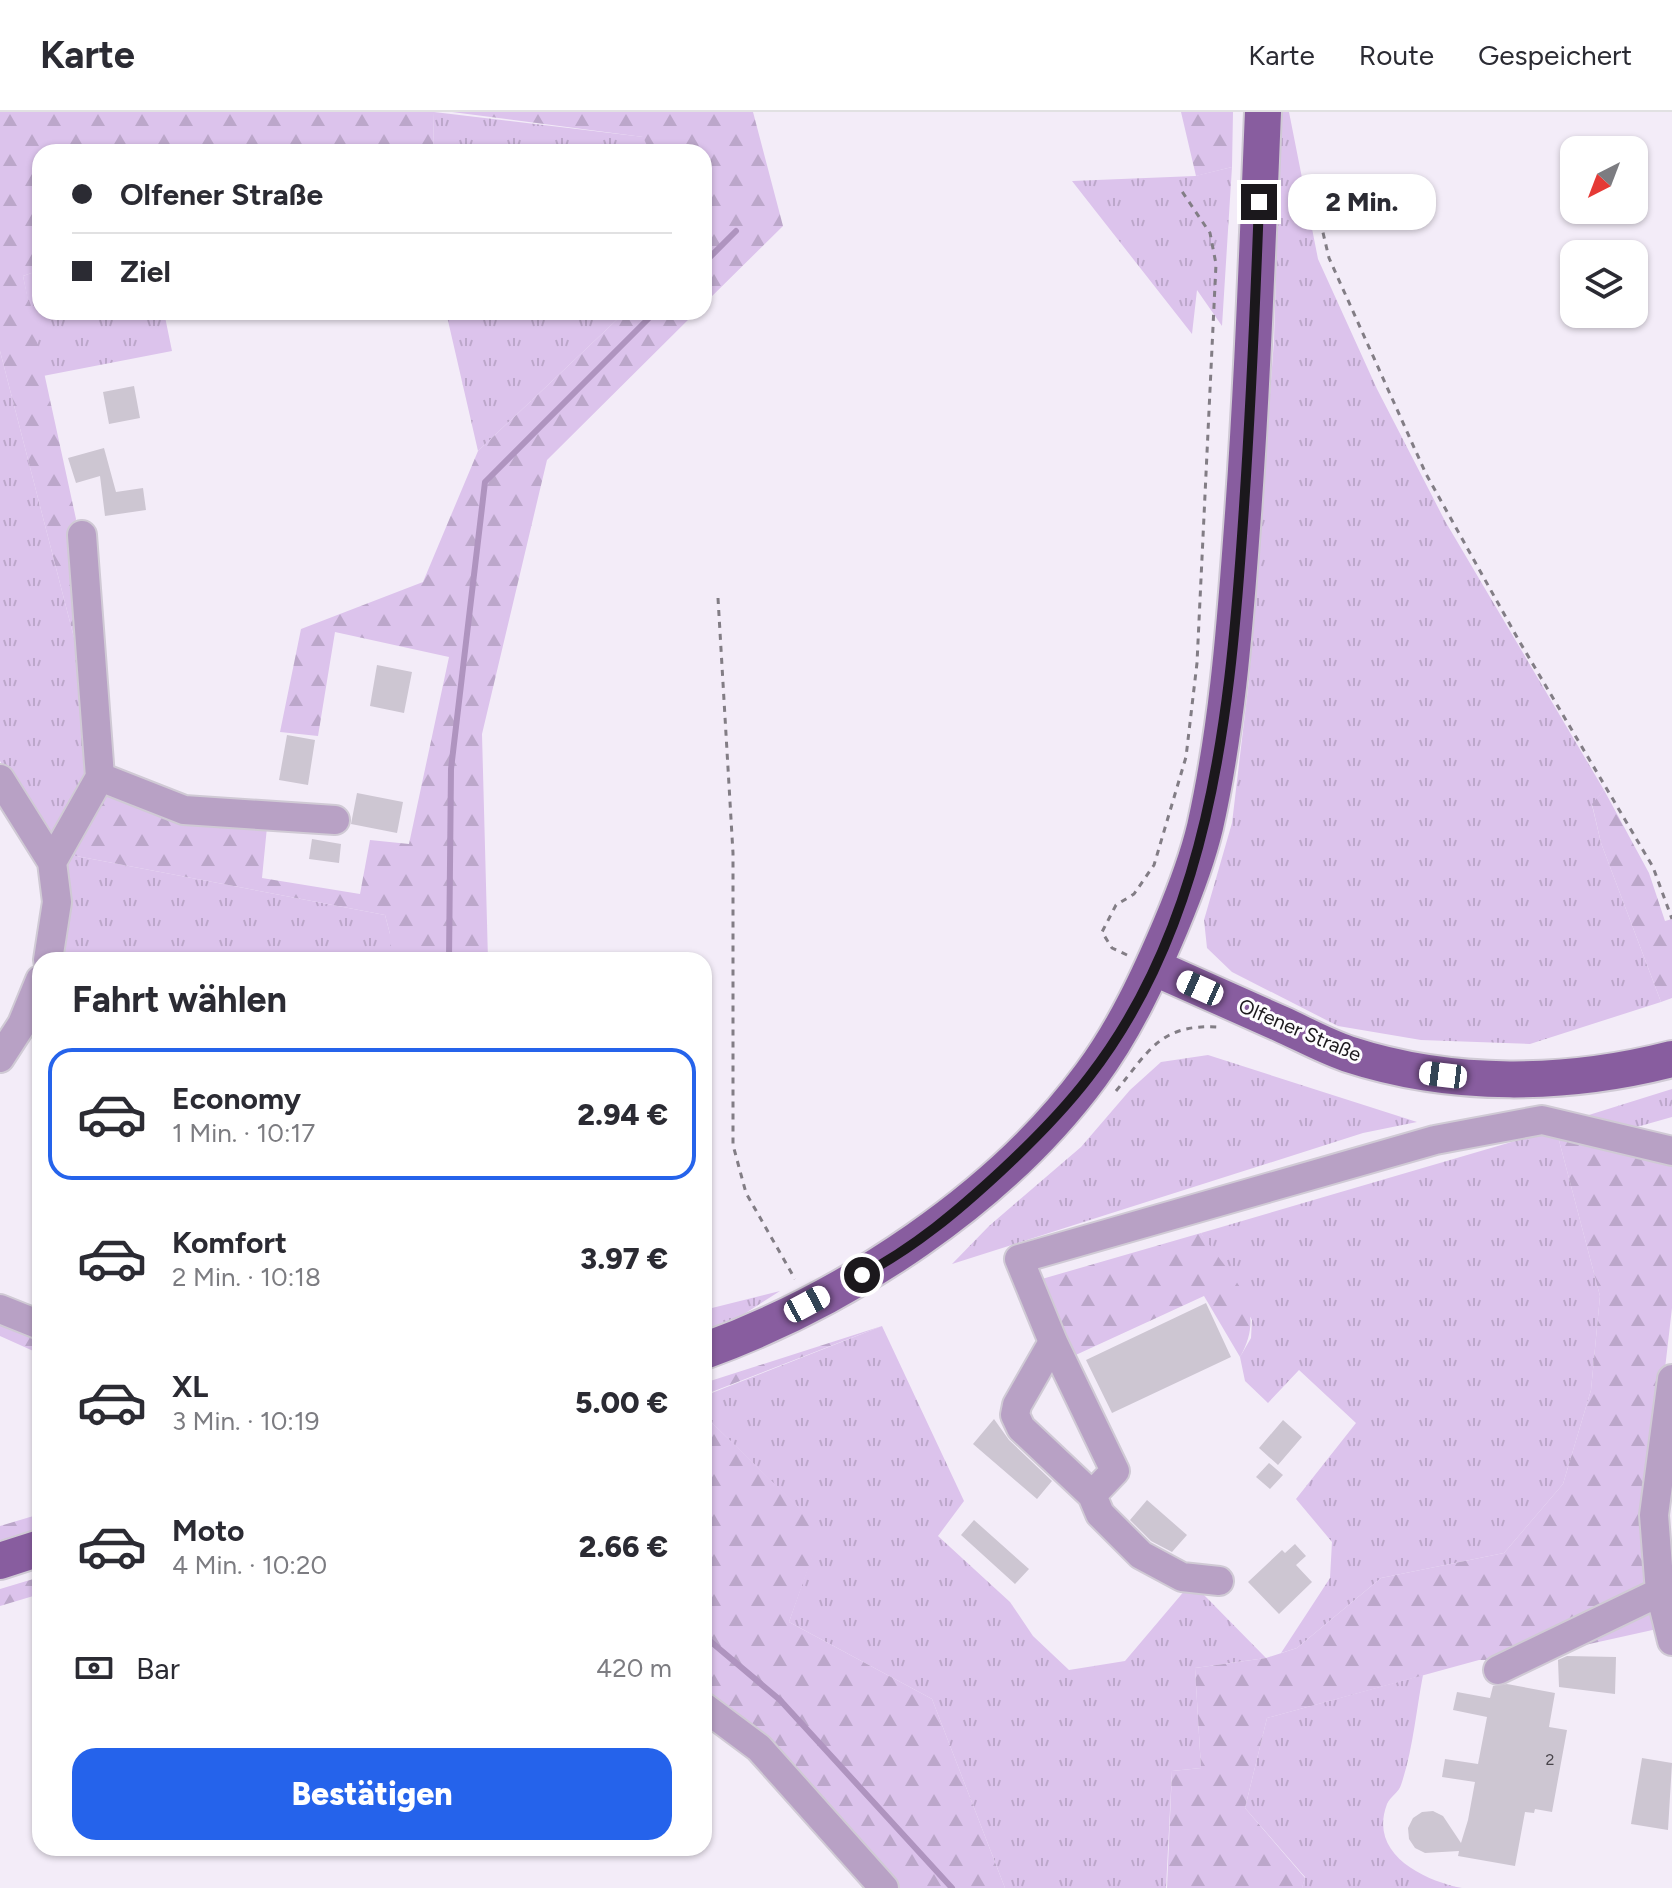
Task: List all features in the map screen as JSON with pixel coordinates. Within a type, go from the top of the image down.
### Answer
[{"type":"main road","points":[[712,1347],[807,1304],[889,1261],[948,1218],[1012,1161],[1091,1075],[1126,1021],[1153,967],[1185,892],[1205,829],[1232,668],[1249,442],[1263,112]]},
{"type":"main road","name":"Olfener Straße","points":[[1153,967],[1347,1054],[1414,1071],[1473,1079],[1527,1079],[1580,1076],[1672,1059]]},
{"type":"main road","points":[[0,1561],[32,1551]]},
{"type":"street","points":[[52,862],[100,777],[82,535]]},
{"type":"street","points":[[100,777],[184,810],[335,820]]},
{"type":"street","points":[[0,779],[52,862],[57,902],[49,952]]},
{"type":"street","points":[[0,1058],[22,1024],[32,1000]]},
{"type":"street","points":[[1092,1495],[1115,1471],[1053,1342],[1019,1259],[1435,1140],[1542,1120],[1672,1151]]},
{"type":"street","points":[[0,1309],[32,1322]]},
{"type":"street","points":[[1053,1342],[1041,1358],[1015,1415],[1021,1428],[1092,1495],[1100,1514],[1141,1555],[1160,1568],[1182,1577],[1219,1581]]},
{"type":"street","points":[[1672,1379],[1654,1515],[1660,1592],[1672,1641]]},
{"type":"street","points":[[1498,1670],[1660,1592]]},
{"type":"street","points":[[712,1713],[759,1748],[884,1888]]},
{"type":"path","points":[[1312,186],[1329,258],[1426,474],[1518,639],[1653,867],[1672,919]]},
{"type":"path","points":[[1153,967],[1112,948],[1102,932],[1116,905],[1134,894],[1154,865],[1186,757],[1197,663],[1216,264],[1210,233],[1181,190]]},
{"type":"path","points":[[718,598],[733,853],[733,1145],[746,1193],[807,1304]]},
{"type":"path","points":[[1110,1097],[1147,1051],[1168,1032],[1197,1026],[1219,1027]]},
{"type":"green space","points":[[0,112],[434,112],[433,144],[32,144],[32,273],[23,276],[76,519],[72,538],[79,657],[0,351]]},
{"type":"green space","points":[[434,112],[644,137],[647,144],[433,144]]},
{"type":"green space","points":[[452,112],[753,112],[783,226],[712,296],[712,144],[646,144],[643,137]]},
{"type":"green space","points":[[1181,112],[1233,112],[1232,167],[1196,176]]},
{"type":"green space","points":[[1281,112],[1289,112],[1318,259],[1377,389],[1445,521],[1604,790],[1592,805],[1601,843],[1661,1002],[1530,1044],[1421,1040],[1338,1026],[1232,972],[1207,948],[1204,920],[1232,823],[1249,680],[1274,340]]},
{"type":"green space","points":[[1232,167],[1222,326],[1197,290],[1192,334],[1072,181],[1195,176]]},
{"type":"green space","points":[[32,273],[32,320],[166,320],[172,351],[43,376],[23,276]]},
{"type":"green space","points":[[448,320],[617,320],[478,451]]},
{"type":"green space","points":[[617,320],[688,320],[547,460],[482,734],[488,952],[390,952],[390,934],[385,915],[71,855],[104,786],[267,827],[262,878],[360,894],[370,840],[409,844],[449,657],[335,632],[318,736],[280,732],[301,629],[423,582],[478,451]]},
{"type":"green space","points":[[0,351],[79,657],[92,773],[51,843],[0,761]]},
{"type":"green space","points":[[1604,790],[1649,873],[1665,921],[1672,919],[1672,998],[1661,1002],[1601,843],[1592,804]]},
{"type":"green space","points":[[71,855],[385,915],[390,934],[390,952],[59,952],[63,858]]},
{"type":"green space","points":[[1208,1055],[1417,1122],[1363,1133],[952,1264],[989,1226],[1081,1147],[1130,1090],[1161,1062]]},
{"type":"green space","points":[[1672,1089],[1672,1117],[1619,1132],[1576,1119]]},
{"type":"green space","points":[[1556,1129],[1600,1296],[1591,1390],[1563,1484],[1504,1553],[1381,1578],[1297,1648],[1281,1653],[1330,1578],[1332,1542],[1296,1499],[1356,1423],[1299,1370],[1268,1403],[1245,1381],[1240,1357],[1251,1338],[1252,1320],[1201,1233]]},
{"type":"green space","points":[[1556,1129],[1672,1158],[1672,1308],[1660,1412],[1657,1629],[1517,1660],[1479,1660],[1267,1718],[1245,1808],[1305,1878],[1302,1888],[1167,1888],[1172,1771],[1201,1768],[1195,1668],[1266,1658],[1297,1648],[1381,1578],[1504,1553],[1563,1484],[1591,1390],[1600,1296]]},
{"type":"green space","points":[[1201,1233],[1234,1277],[1248,1306],[1248,1338],[1240,1357],[1204,1296],[1067,1359],[1035,1281]]},
{"type":"green space","points":[[780,1291],[712,1333],[712,1308]]},
{"type":"green space","points":[[0,1316],[32,1330],[32,1350],[0,1336]]},
{"type":"green space","points":[[882,1326],[964,1501],[938,1536],[1010,1602],[1033,1636],[1069,1670],[1125,1661],[1186,1589],[1204,1595],[1266,1658],[1195,1668],[1201,1768],[1172,1771],[1166,1888],[1005,1888],[932,1699],[789,1622],[821,1530],[712,1423],[712,1393]]},
{"type":"green space","points":[[882,1326],[712,1392],[712,1380]]},
{"type":"green space","points":[[712,1423],[822,1530],[789,1622],[932,1699],[1005,1888],[893,1888],[712,1710]]},
{"type":"green space","points":[[32,1516],[32,1533],[0,1543],[0,1526]]},
{"type":"green space","points":[[32,1579],[32,1596],[0,1606],[0,1589]]},
{"type":"green space","points":[[1423,1675],[1405,1772],[1400,1788],[1387,1804],[1383,1822],[1385,1837],[1392,1850],[1416,1871],[1462,1888],[1302,1888],[1305,1877],[1245,1808],[1267,1718]]},
{"type":"building","points":[[134,386],[140,418],[109,424],[103,392]]},
{"type":"building","points":[[104,448],[116,492],[143,488],[146,510],[105,516],[100,476],[76,483],[68,458]]},
{"type":"building","points":[[377,665],[412,672],[404,713],[370,706]]},
{"type":"building","points":[[287,735],[315,740],[308,785],[279,780]]},
{"type":"building","points":[[357,793],[403,802],[397,833],[351,824]]},
{"type":"building","points":[[312,839],[341,844],[339,863],[309,859]]},
{"type":"building","points":[[1206,1303],[1231,1357],[1112,1413],[1086,1360]]},
{"type":"building","points":[[994,1419],[1009,1440],[1052,1481],[1037,1499],[973,1444]]},
{"type":"building","points":[[1283,1420],[1302,1437],[1278,1465],[1259,1448]]},
{"type":"building","points":[[1269,1463],[1283,1475],[1270,1489],[1256,1477]]},
{"type":"building","points":[[1147,1500],[1187,1535],[1172,1552],[1151,1541],[1130,1520]]},
{"type":"building","points":[[974,1520],[1029,1569],[1015,1584],[961,1535]]},
{"type":"building","points":[[1295,1544],[1306,1556],[1296,1565],[1312,1582],[1279,1614],[1248,1582],[1282,1550],[1285,1553]]},
{"type":"building","points":[[1567,1656],[1616,1657],[1615,1694],[1559,1687],[1558,1660]]},
{"type":"building","points":[[1507,1684],[1555,1693],[1549,1727],[1567,1730],[1552,1812],[1535,1809],[1534,1813],[1525,1812],[1515,1866],[1458,1856],[1459,1851],[1425,1853],[1415,1848],[1409,1839],[1408,1828],[1413,1818],[1422,1812],[1433,1811],[1443,1816],[1461,1843],[1468,1820],[1475,1782],[1442,1777],[1445,1759],[1478,1764],[1487,1717],[1453,1710],[1457,1692],[1490,1698],[1493,1686]]},
{"type":"building","points":[[1642,1758],[1672,1763],[1668,1830],[1631,1824]]},
{"type":"waterway","points":[[712,255],[736,231]]},
{"type":"waterway","points":[[449,952],[451,769],[485,482],[647,320]]},
{"type":"waterway","points":[[712,1643],[780,1700],[952,1888]]},
{"type":"route","points":[[862,1275],[889,1261],[948,1218],[983,1189],[1054,1119],[1091,1075],[1126,1021],[1185,892],[1205,829],[1232,668],[1249,442],[1259,202]]}]
